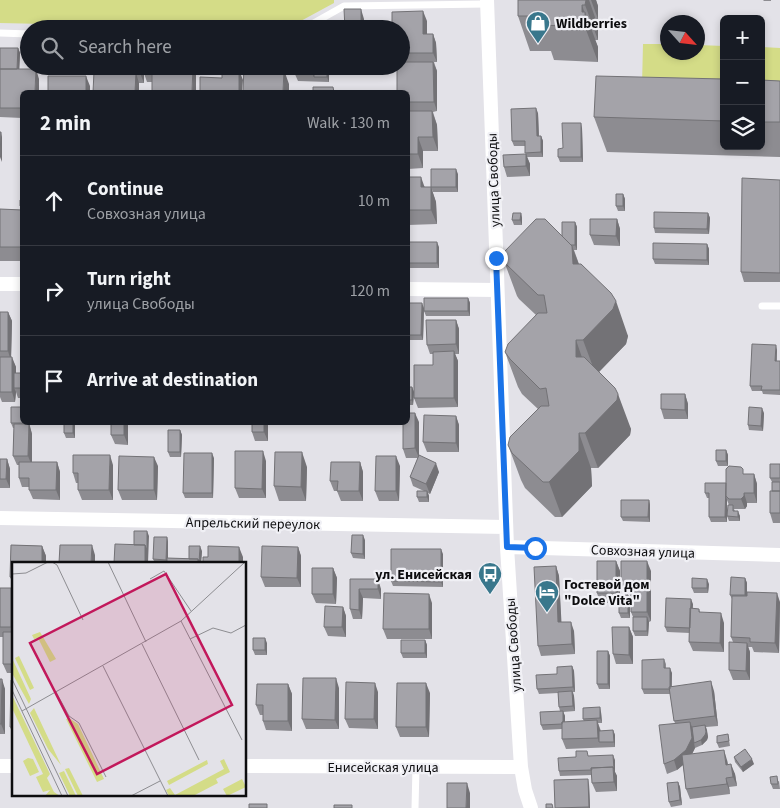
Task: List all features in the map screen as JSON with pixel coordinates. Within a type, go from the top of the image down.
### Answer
[{"type":"street","name":"улица Свободы","points":[[487,2],[507,547],[521,766],[525,790],[531,808]]},
{"type":"street","points":[[0,284],[20,284]]},
{"type":"street","points":[[410,289],[497,290]]},
{"type":"street","name":"Апрельский переулок","points":[[0,518],[506,528]]},
{"type":"street","name":"Совхозная улица","points":[[507,547],[780,555]]},
{"type":"street","name":"Енисейская улица","points":[[246,766],[521,766]]},
{"type":"lane","points":[[319,20],[344,6],[487,2]]},
{"type":"lane","points":[[0,33],[20,34]]},
{"type":"lane","points":[[762,306],[780,306]]},
{"type":"lane","points":[[415,808],[416,766]]},
{"type":"green space","points":[[0,0],[334,0],[334,3],[303,20],[20,20],[20,23],[0,23]]},
{"type":"green space","points":[[643,44],[660,44],[660,60],[705,60],[705,45],[720,46],[720,87],[642,85]]},
{"type":"green space","points":[[765,47],[780,48],[780,88],[765,88]]},
{"type":"building","points":[[518,0],[586,0],[585,5],[582,5],[582,12],[585,12],[585,27],[542,25],[542,16],[518,16]]},
{"type":"building","points":[[344,9],[361,9],[361,20],[345,20]]},
{"type":"building","points":[[423,11],[423,34],[433,34],[433,53],[410,53],[410,20],[392,20],[392,12]]},
{"type":"building","points":[[0,48],[18,48],[17,69],[0,69]]},
{"type":"building","points":[[410,62],[433,62],[434,102],[410,102],[410,90],[397,90],[397,75],[410,75]]},
{"type":"building","points":[[0,69],[20,69],[20,75],[36,75],[35,90],[20,90],[20,108],[0,108]]},
{"type":"building","points":[[94,75],[136,75],[135,90],[93,90]]},
{"type":"building","points":[[152,75],[193,75],[192,90],[152,90]]},
{"type":"building","points":[[222,75],[239,75],[239,90],[200,90],[200,77],[222,78]]},
{"type":"building","points":[[244,75],[284,75],[283,90],[243,90]]},
{"type":"building","points":[[314,75],[327,75],[327,77],[314,77]]},
{"type":"building","points":[[48,76],[86,76],[86,90],[48,90]]},
{"type":"building","points":[[596,76],[720,79],[720,121],[594,117]]},
{"type":"building","points":[[765,80],[780,81],[780,122],[765,122]]},
{"type":"building","points":[[313,87],[333,87],[334,90],[313,90]]},
{"type":"building","points":[[536,108],[537,136],[541,136],[541,152],[525,153],[525,141],[512,141],[511,109]]},
{"type":"building","points":[[410,111],[432,111],[433,137],[418,137],[418,154],[410,154]]},
{"type":"building","points":[[562,123],[581,123],[581,157],[558,157],[558,149],[563,148]]},
{"type":"building","points":[[526,154],[526,166],[504,167],[503,155]]},
{"type":"building","points":[[431,169],[456,169],[456,187],[431,187]]},
{"type":"building","points":[[410,177],[421,177],[421,187],[431,187],[431,210],[410,210]]},
{"type":"building","points":[[742,178],[780,180],[780,273],[741,272]]},
{"type":"building","points":[[616,194],[623,194],[623,206],[616,206]]},
{"type":"building","points":[[0,209],[20,210],[20,247],[0,247]]},
{"type":"building","points":[[654,212],[708,213],[707,229],[654,228]]},
{"type":"building","points":[[513,213],[521,213],[520,220],[512,220]]},
{"type":"building","points":[[536,219],[545,219],[572,246],[573,264],[581,264],[611,293],[616,301],[613,309],[583,340],[576,340],[576,357],[584,357],[615,388],[618,394],[617,400],[585,433],[579,433],[579,451],[549,482],[543,482],[512,453],[508,445],[510,437],[541,406],[549,406],[546,388],[540,389],[505,352],[508,344],[538,313],[547,313],[544,295],[538,295],[506,264],[503,256],[505,251]]},
{"type":"building","points":[[590,219],[617,219],[616,236],[590,235]]},
{"type":"building","points":[[562,222],[575,222],[575,245],[571,245],[562,236]]},
{"type":"building","points":[[410,242],[437,242],[437,263],[410,263]]},
{"type":"building","points":[[653,243],[707,244],[707,260],[653,259]]},
{"type":"building","points":[[424,298],[468,298],[468,311],[424,311]]},
{"type":"building","points":[[410,303],[422,303],[421,335],[410,335]]},
{"type":"building","points":[[0,312],[8,312],[8,351],[0,351]]},
{"type":"building","points":[[426,320],[456,320],[456,344],[427,345]]},
{"type":"building","points":[[752,344],[776,345],[775,361],[780,361],[780,390],[761,390],[762,386],[750,386]]},
{"type":"building","points":[[454,351],[454,398],[414,398],[414,365],[433,365],[433,352]]},
{"type":"building","points":[[0,357],[12,357],[12,392],[0,392]]},
{"type":"building","points":[[14,373],[20,373],[20,388],[14,388]]},
{"type":"building","points":[[410,387],[412,387],[412,400],[410,400]]},
{"type":"building","points":[[661,394],[685,394],[685,410],[661,409]]},
{"type":"building","points":[[11,407],[20,407],[20,423],[11,423]]},
{"type":"building","points":[[749,407],[762,408],[761,426],[748,425]]},
{"type":"building","points":[[410,413],[415,413],[415,448],[403,449],[403,425],[410,425]]},
{"type":"building","points":[[424,415],[456,416],[456,443],[423,442]]},
{"type":"building","points":[[14,424],[29,425],[28,456],[13,456]]},
{"type":"building","points":[[64,425],[73,425],[73,433],[64,433]]},
{"type":"building","points":[[111,425],[124,425],[124,435],[111,435]]},
{"type":"building","points":[[252,425],[264,425],[264,432],[252,432]]},
{"type":"building","points":[[168,430],[180,430],[180,452],[168,452]]},
{"type":"building","points":[[716,450],[726,450],[726,461],[716,461]]},
{"type":"building","points":[[235,451],[263,451],[262,489],[235,488]]},
{"type":"building","points":[[275,452],[302,452],[301,487],[274,486]]},
{"type":"building","points":[[184,453],[212,453],[212,493],[183,493]]},
{"type":"building","points":[[73,455],[110,455],[109,490],[78,490],[78,473],[73,473]]},
{"type":"building","points":[[419,455],[436,463],[426,484],[410,477]]},
{"type":"building","points":[[119,456],[154,457],[154,490],[118,490]]},
{"type":"building","points":[[376,456],[396,456],[396,491],[375,491]]},
{"type":"building","points":[[0,459],[7,459],[6,479],[0,479]]},
{"type":"building","points":[[19,462],[57,462],[56,490],[29,490],[29,478],[19,478]]},
{"type":"building","points":[[331,462],[360,462],[359,491],[337,491],[338,481],[330,481]]},
{"type":"building","points":[[770,464],[780,464],[780,478],[770,478]]},
{"type":"building","points":[[729,466],[741,467],[743,474],[754,474],[754,493],[744,493],[741,499],[729,499],[726,496],[726,469]]},
{"type":"building","points":[[772,482],[780,482],[780,491],[772,491]]},
{"type":"building","points":[[705,483],[726,483],[725,517],[709,517],[709,493],[705,493]]},
{"type":"building","points":[[417,491],[427,491],[427,497],[417,497]]},
{"type":"building","points":[[770,491],[780,491],[780,513],[770,513]]},
{"type":"building","points":[[621,500],[649,500],[648,517],[621,517]]},
{"type":"building","points":[[728,505],[733,505],[733,511],[738,511],[738,517],[727,516]]},
{"type":"building","points":[[134,531],[147,531],[147,550],[145,545],[134,545]]},
{"type":"building","points":[[352,535],[363,535],[363,554],[351,553]]},
{"type":"building","points":[[154,537],[167,537],[166,560],[153,559]]},
{"type":"building","points":[[115,544],[145,545],[145,562],[114,562]]},
{"type":"building","points":[[11,545],[42,546],[42,562],[12,562],[12,577],[10,577]]},
{"type":"building","points":[[60,545],[92,545],[91,562],[59,562]]},
{"type":"building","points":[[189,546],[200,546],[199,562],[198,559],[189,559]]},
{"type":"building","points":[[208,546],[239,547],[239,562],[203,562],[203,557],[208,557]]},
{"type":"building","points":[[262,546],[298,547],[297,578],[261,577]]},
{"type":"building","points":[[391,549],[441,549],[441,582],[391,581]]},
{"type":"building","points":[[167,558],[198,559],[198,562],[167,562]]},
{"type":"building","points":[[597,561],[616,561],[616,593],[597,593]]},
{"type":"building","points":[[621,561],[647,561],[647,612],[631,612],[631,584],[621,584]]},
{"type":"building","points":[[556,566],[558,622],[571,622],[572,644],[538,646],[534,567]]},
{"type":"building","points":[[312,568],[333,568],[333,594],[312,594]]},
{"type":"building","points":[[731,577],[745,578],[745,595],[730,595]]},
{"type":"building","points":[[692,578],[707,579],[707,588],[692,588]]},
{"type":"building","points":[[350,579],[378,579],[378,589],[359,589],[359,610],[350,609]]},
{"type":"building","points":[[0,588],[11,588],[11,627],[0,627]]},
{"type":"building","points":[[747,592],[777,593],[775,643],[750,642],[750,638],[731,637],[732,596],[747,596]]},
{"type":"building","points":[[384,593],[429,594],[429,629],[383,629]]},
{"type":"building","points":[[619,595],[628,595],[628,613],[619,613]]},
{"type":"building","points":[[666,598],[691,599],[690,628],[665,627]]},
{"type":"building","points":[[325,606],[343,607],[342,627],[324,627]]},
{"type":"building","points":[[690,608],[699,609],[699,612],[721,613],[720,643],[689,642]]},
{"type":"building","points":[[633,617],[647,617],[647,631],[633,631]]},
{"type":"building","points":[[612,627],[629,627],[629,655],[613,654]]},
{"type":"building","points":[[3,632],[12,632],[12,664],[3,664]]},
{"type":"building","points":[[253,638],[265,638],[265,650],[253,650]]},
{"type":"building","points":[[401,640],[425,640],[425,653],[401,653]]},
{"type":"building","points":[[729,642],[747,643],[746,671],[729,670]]},
{"type":"building","points":[[597,651],[608,651],[608,684],[597,684]]},
{"type":"building","points":[[664,659],[664,668],[670,668],[670,689],[642,689],[642,660]]},
{"type":"building","points":[[572,666],[573,687],[537,689],[536,675],[557,674],[557,667]]},
{"type":"building","points":[[303,678],[336,678],[335,720],[302,719]]},
{"type":"building","points":[[0,679],[2,679],[1,724],[0,724]]},
{"type":"building","points":[[11,680],[12,680],[12,727],[10,727]]},
{"type":"building","points":[[711,681],[715,716],[674,721],[669,687]]},
{"type":"building","points":[[346,682],[375,683],[374,719],[345,719]]},
{"type":"building","points":[[397,683],[426,683],[426,727],[396,727]]},
{"type":"building","points":[[257,684],[288,684],[288,721],[263,721],[263,705],[256,705]]},
{"type":"building","points":[[572,691],[573,706],[559,707],[558,692]]},
{"type":"building","points":[[600,707],[600,718],[583,719],[583,708]]},
{"type":"building","points":[[563,711],[562,724],[541,725],[540,712]]},
{"type":"building","points":[[597,720],[598,738],[562,739],[562,722]]},
{"type":"building","points":[[690,722],[692,738],[686,750],[674,760],[664,764],[659,725]]},
{"type":"building","points":[[705,725],[705,735],[701,740],[694,743],[692,727]]},
{"type":"building","points":[[613,730],[614,742],[599,742],[599,731]]},
{"type":"building","points":[[728,734],[729,741],[717,743],[717,736]]},
{"type":"building","points":[[745,749],[752,759],[741,767],[734,757]]},
{"type":"building","points":[[724,750],[726,765],[731,764],[733,777],[726,778],[727,784],[686,789],[682,755]]},
{"type":"building","points":[[576,751],[587,751],[588,756],[613,755],[614,769],[613,767],[559,771],[558,758],[576,757]]},
{"type":"building","points":[[613,767],[614,782],[592,783],[591,768]]},
{"type":"building","points":[[777,776],[778,784],[771,784],[770,777]]},
{"type":"building","points":[[588,779],[589,807],[555,808],[554,780]]},
{"type":"building","points":[[678,782],[680,800],[669,802],[667,783]]},
{"type":"building","points":[[447,783],[467,783],[466,808],[447,808]]},
{"type":"building","points":[[249,804],[267,804],[267,808],[249,808]]},
{"type":"building","points":[[546,804],[552,804],[553,808],[546,808]]},
{"type":"building","points":[[334,805],[352,805],[352,808],[334,808]]},
{"type":"place","name":"Wildberries","points":[[538,44]]},
{"type":"place","name":"ул. Енисейская","points":[[490,595]]},
{"type":"place","name":"Гостевой дом \"Dolce Vita\"","points":[[547,613]]},
{"type":"route","points":[[496,258],[507,547],[535,548]]}]
